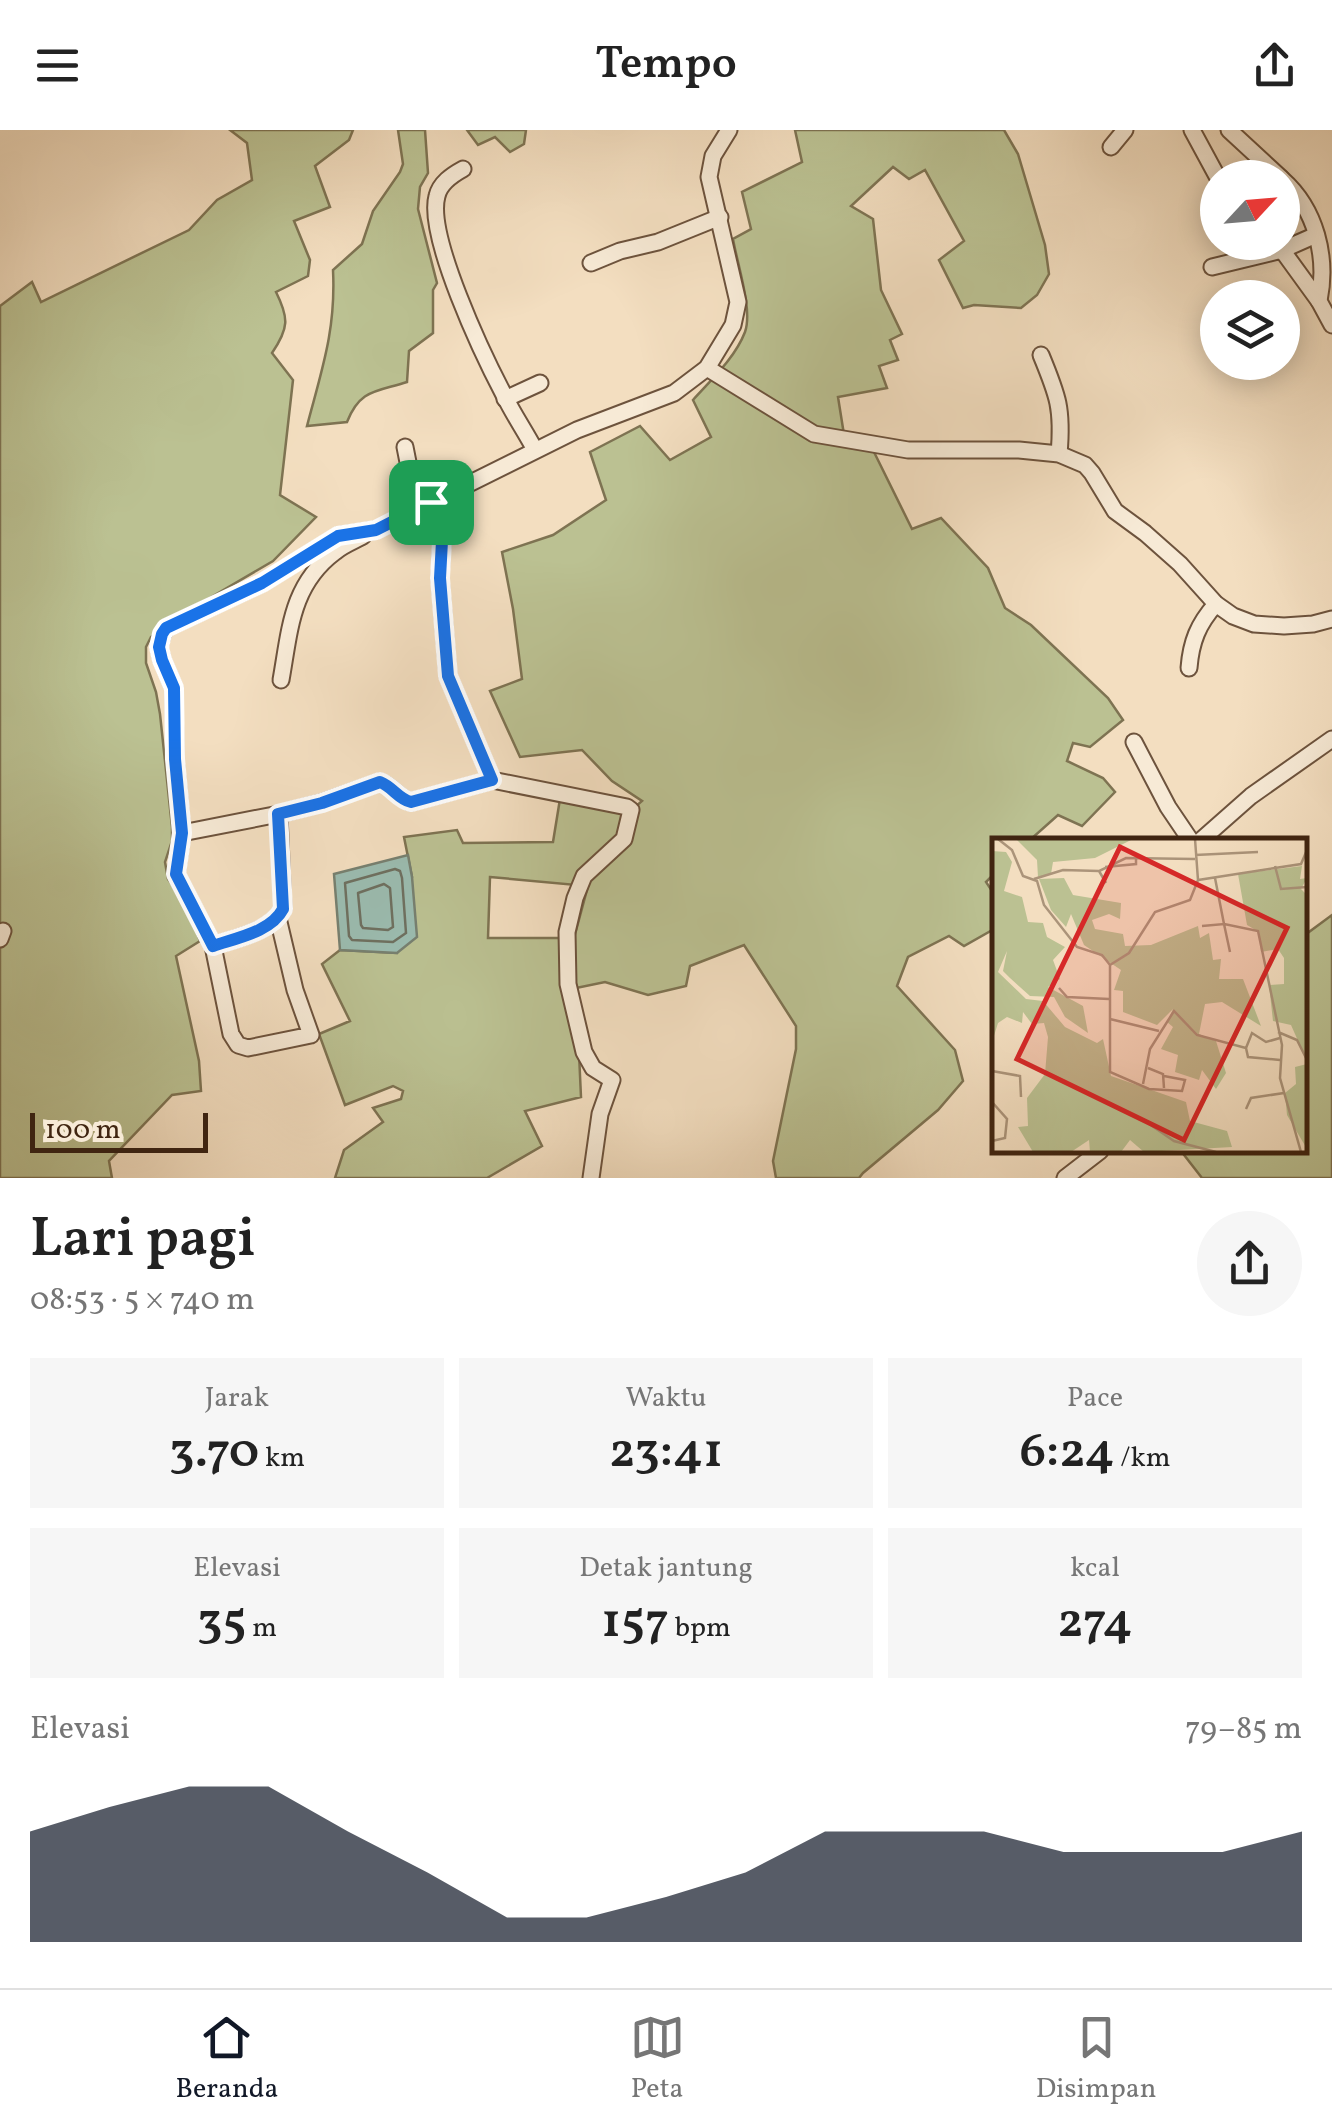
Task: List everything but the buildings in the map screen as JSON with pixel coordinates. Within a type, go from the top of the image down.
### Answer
[{"type":"street","points":[[281,680],[295,604],[307,581],[335,552],[577,430],[674,393],[708,368],[732,324],[738,302],[709,177],[713,156],[729,130]]},
{"type":"street","points":[[1111,147],[1124,130]]},
{"type":"street","points":[[1192,130],[1208,160]]},
{"type":"street","points":[[1229,130],[1262,160]]},
{"type":"street","points":[[463,168],[450,176],[436,197],[438,228],[480,345],[535,450]]},
{"type":"street","points":[[1300,198],[1307,206],[1316,235],[1322,288],[1319,301]]},
{"type":"street","points":[[591,263],[720,217]]},
{"type":"street","points":[[1300,240],[1316,235]]},
{"type":"street","points":[[1212,267],[1234,260]]},
{"type":"street","points":[[1289,260],[1332,325]]},
{"type":"street","points":[[1040,355],[1056,393],[1062,421],[1060,454]]},
{"type":"street","points":[[708,368],[814,434],[908,450],[1060,454],[1085,465],[1114,511],[1180,564],[1216,604],[1234,616],[1254,624],[1284,626],[1332,619]]},
{"type":"street","points":[[505,399],[540,382]]},
{"type":"street","points":[[406,447],[424,505],[442,541],[440,578],[448,676],[492,780]]},
{"type":"street","points":[[278,918],[295,990],[311,1035],[248,1048],[238,1045],[232,1034],[213,946],[176,874],[182,833],[174,688],[159,647],[162,634],[166,628],[262,583],[338,536],[376,530]]},
{"type":"street","points":[[1189,668],[1195,633],[1216,604]]},
{"type":"street","points":[[1202,838],[1251,796],[1332,739]]},
{"type":"street","points":[[1134,742],[1189,838]]},
{"type":"street","points":[[182,833],[322,803],[380,782],[402,800],[411,802],[492,780],[631,810],[624,839],[584,876],[567,932],[568,984],[584,1052],[593,1068],[612,1080],[600,1114],[590,1178]]},
{"type":"street","points":[[213,946],[252,932],[278,918],[283,909],[278,814]]},
{"type":"street","points":[[1065,1178],[1096,1153]]},
{"type":"green space","points":[[230,130],[353,130],[349,140],[315,166],[330,207],[294,221],[310,260],[308,276],[276,292],[285,323],[272,353],[293,380],[280,495],[316,517],[273,561],[167,623],[146,647],[146,663],[160,714],[172,827],[165,862],[168,879],[188,907],[200,941],[176,956],[199,1061],[201,1091],[172,1095],[109,1161],[112,1178],[0,1178],[0,306],[32,282],[41,302],[189,230],[217,200],[252,180],[247,143]]},
{"type":"green space","points":[[398,130],[425,130],[428,173],[420,187],[418,209],[437,283],[433,290],[433,333],[409,351],[407,382],[364,397],[347,422],[307,426],[330,331],[333,270],[362,244],[373,211],[400,172],[403,164]]},
{"type":"green space","points":[[467,130],[526,130],[524,144],[510,152],[495,137],[478,145]]},
{"type":"green space","points":[[795,130],[1004,130],[1018,154],[1045,245],[1049,274],[1037,295],[1021,308],[963,308],[939,260],[964,241],[925,170],[909,179],[893,167],[851,206],[873,219],[881,290],[902,334],[890,340],[898,360],[879,366],[887,388],[838,397],[845,441],[872,448],[912,529],[941,518],[988,568],[1005,608],[1031,625],[1108,698],[1123,720],[1090,747],[1073,743],[1067,761],[1103,778],[1115,792],[1082,826],[1058,815],[1032,838],[992,838],[992,876],[986,882],[992,891],[992,930],[964,946],[949,936],[908,957],[897,986],[955,1050],[963,1081],[938,1110],[859,1178],[776,1178],[773,1161],[796,1049],[796,1026],[744,945],[690,966],[686,986],[648,995],[605,982],[576,988],[581,1097],[525,1111],[542,1146],[487,1178],[335,1178],[344,1150],[383,1122],[373,1108],[401,1099],[403,1091],[393,1086],[345,1105],[319,1034],[350,1021],[322,964],[340,950],[397,953],[412,877],[404,837],[457,830],[463,843],[553,842],[560,799],[633,809],[642,801],[612,781],[582,750],[520,757],[490,691],[522,679],[502,552],[553,535],[606,500],[590,452],[640,426],[670,460],[711,437],[693,400],[729,360],[745,332],[746,299],[733,239],[751,229],[742,192],[802,162]],"holes":[[[490,877],[588,886],[574,938],[488,938]]]},
{"type":"green space","points":[[1332,915],[1332,1178],[1202,1178],[1183,1153],[1307,1153],[1307,934]]},
{"type":"water","points":[[408,855],[417,937],[397,953],[340,950],[334,874]]},
{"type":"route","points":[[431,502],[442,541],[440,578],[448,676],[492,780],[411,802],[402,800],[380,782],[278,814],[283,909],[278,918],[252,932],[213,946],[176,874],[182,833],[174,688],[159,647],[162,634],[166,628],[262,583],[338,536],[376,530],[431,502]]}]
